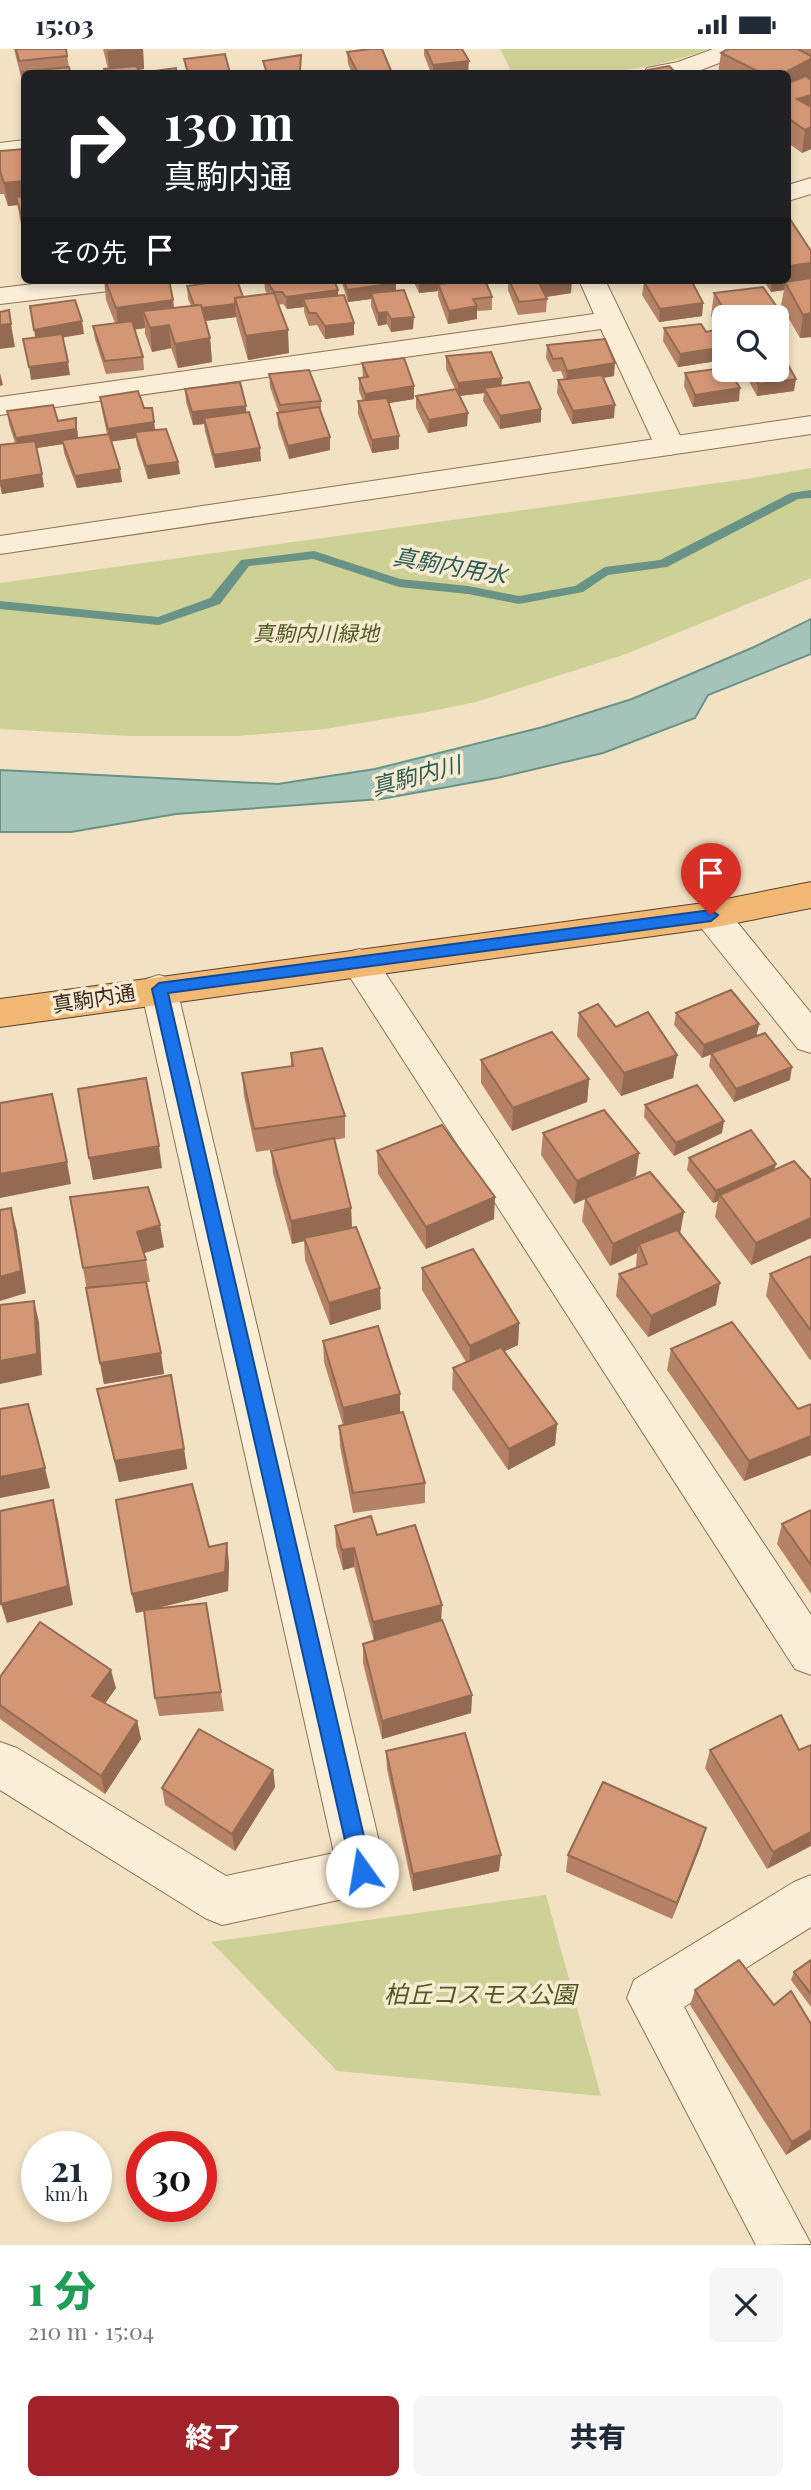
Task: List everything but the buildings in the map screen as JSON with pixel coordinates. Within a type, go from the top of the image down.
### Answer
[{"type":"highway","name":"真駒内通","points":[[0,1013],[711,915],[811,895]]},
{"type":"street","points":[[676,70],[735,49]]},
{"type":"street","points":[[0,151],[21,148]]},
{"type":"street","points":[[791,192],[811,186]]},
{"type":"street","points":[[2,291],[86,284]]},
{"type":"street","points":[[594,284],[670,446]]},
{"type":"street","points":[[0,406],[609,320]]},
{"type":"street","points":[[0,545],[811,425]]},
{"type":"street","points":[[711,915],[811,1039]]},
{"type":"street","points":[[359,962],[811,1654]]},
{"type":"street","points":[[0,1764],[222,1901],[362,1871],[159,989]]},
{"type":"street","points":[[786,2245],[652,1998],[811,1899]]},
{"type":"green space","points":[[500,49],[708,49],[658,64],[619,70],[510,70]]},
{"type":"green space","name":"真駒内川緑地","points":[[811,468],[811,578],[626,654],[476,702],[325,729],[237,736],[130,736],[0,729],[0,583]]},
{"type":"green space","name":"柏丘コスモス公園","points":[[546,1895],[601,2096],[337,2071],[211,1942]]},
{"type":"water","name":"真駒内川","points":[[811,619],[811,654],[708,695],[695,718],[603,753],[497,778],[381,799],[176,814],[71,832],[0,832],[0,770],[278,784],[375,769],[543,727],[632,699],[754,647]]},
{"type":"waterway","name":"真駒内用水","points":[[0,605],[159,621],[215,601],[245,563],[314,555],[399,583],[468,590],[519,600],[579,589],[605,571],[663,564],[795,496],[811,494]]},
{"type":"route","points":[[362,1871],[159,989],[711,915]]}]
